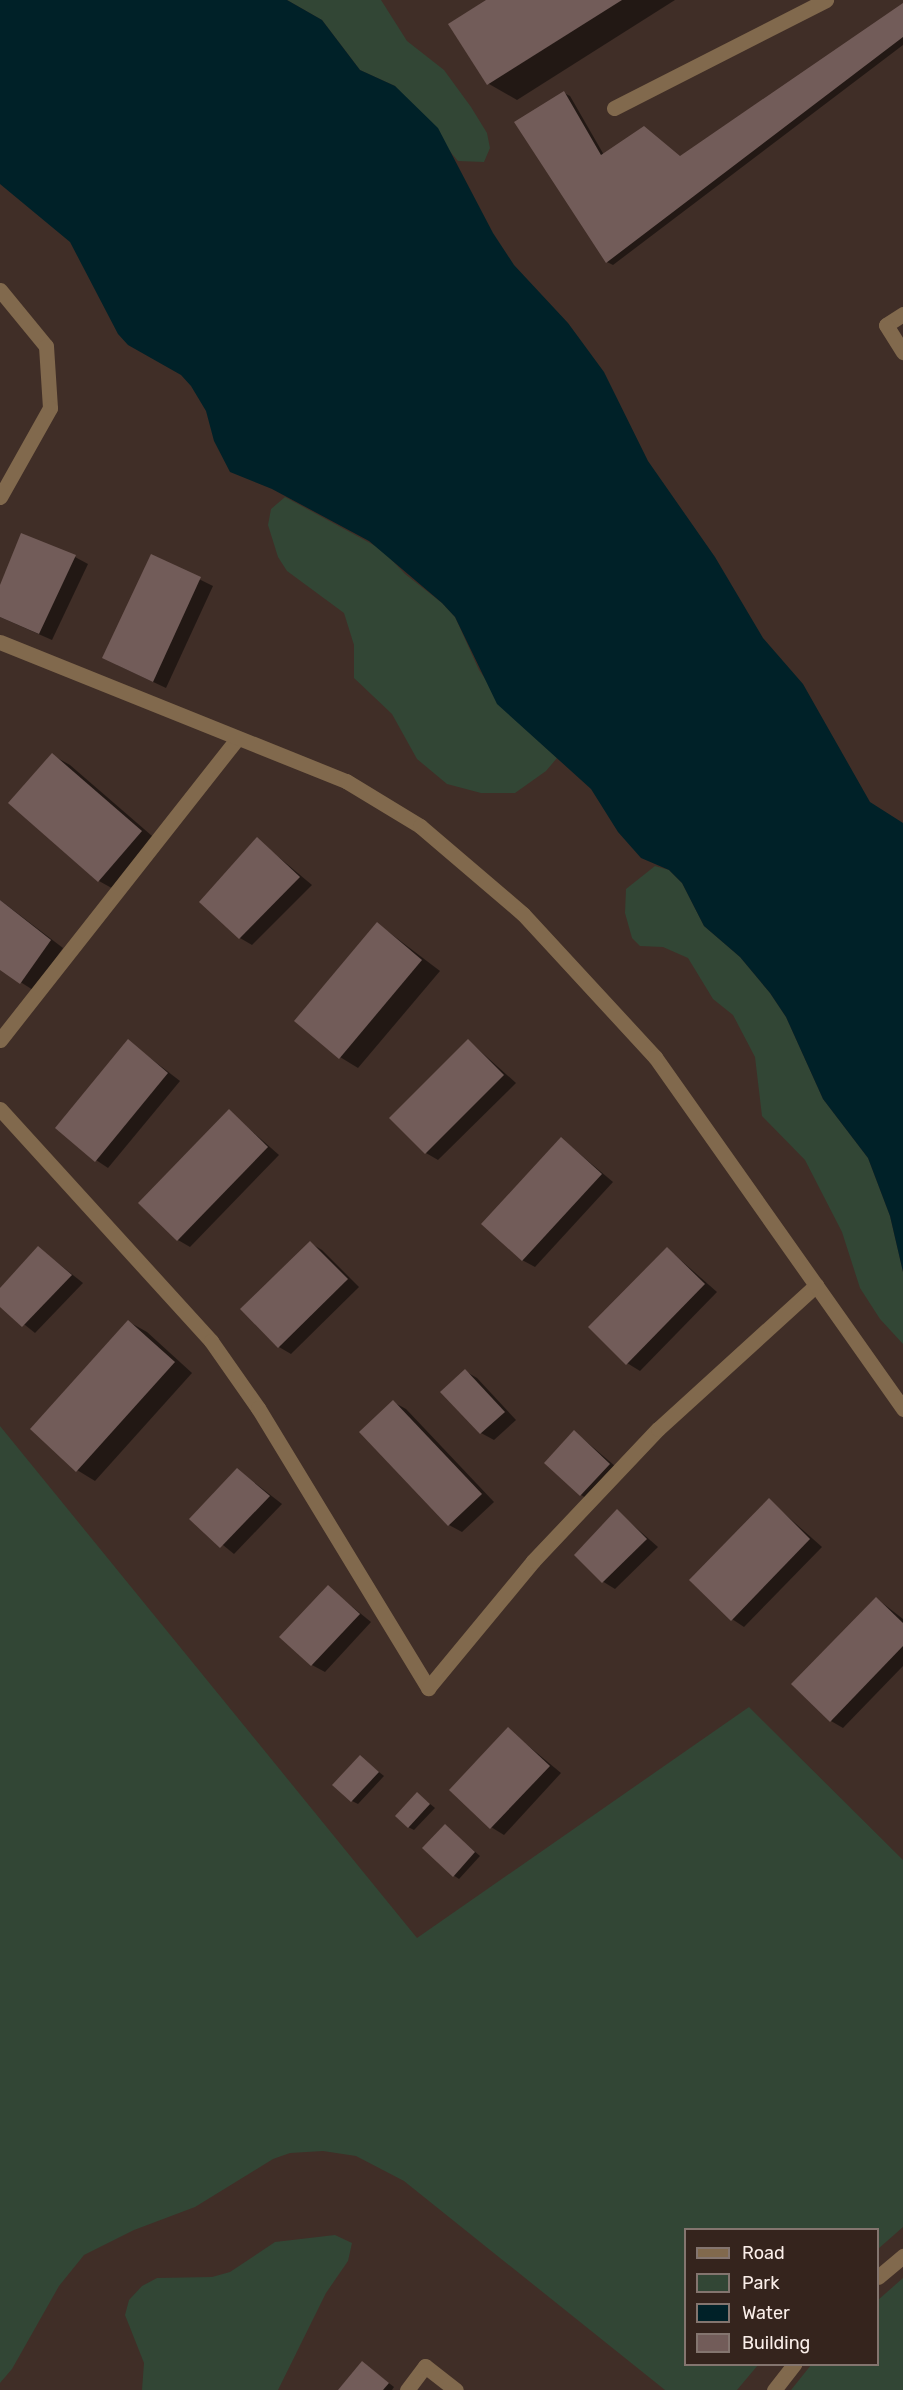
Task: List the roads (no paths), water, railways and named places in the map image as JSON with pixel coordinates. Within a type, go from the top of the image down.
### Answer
[{"type":"street","points":[[614,108],[826,0]]},
{"type":"street","points":[[0,290],[46,346],[50,408],[0,497]]},
{"type":"street","points":[[903,314],[886,325],[903,352]]},
{"type":"street","points":[[0,642],[346,781],[420,826],[523,914],[656,1057],[903,1409]]},
{"type":"street","points":[[0,1040],[237,739]]},
{"type":"street","points":[[0,1109],[211,1341],[258,1408],[428,1688],[533,1561],[658,1429],[816,1285]]},
{"type":"street","points":[[879,2276],[903,2256]]},
{"type":"street","points":[[406,2390],[425,2366],[456,2390]]},
{"type":"street","points":[[774,2390],[792,2366]]},
{"type":"water","points":[[0,0],[287,0],[322,20],[360,70],[395,86],[438,128],[493,233],[514,265],[568,323],[604,372],[648,461],[715,557],[763,638],[803,684],[870,802],[903,823],[903,1272],[890,1216],[868,1158],[823,1099],[786,1017],[770,993],[740,957],[704,926],[682,883],[669,870],[641,858],[618,832],[591,789],[497,704],[455,617],[442,603],[369,541],[272,489],[230,472],[214,441],[206,411],[191,386],[181,375],[128,345],[118,334],[70,242],[0,184]]}]
